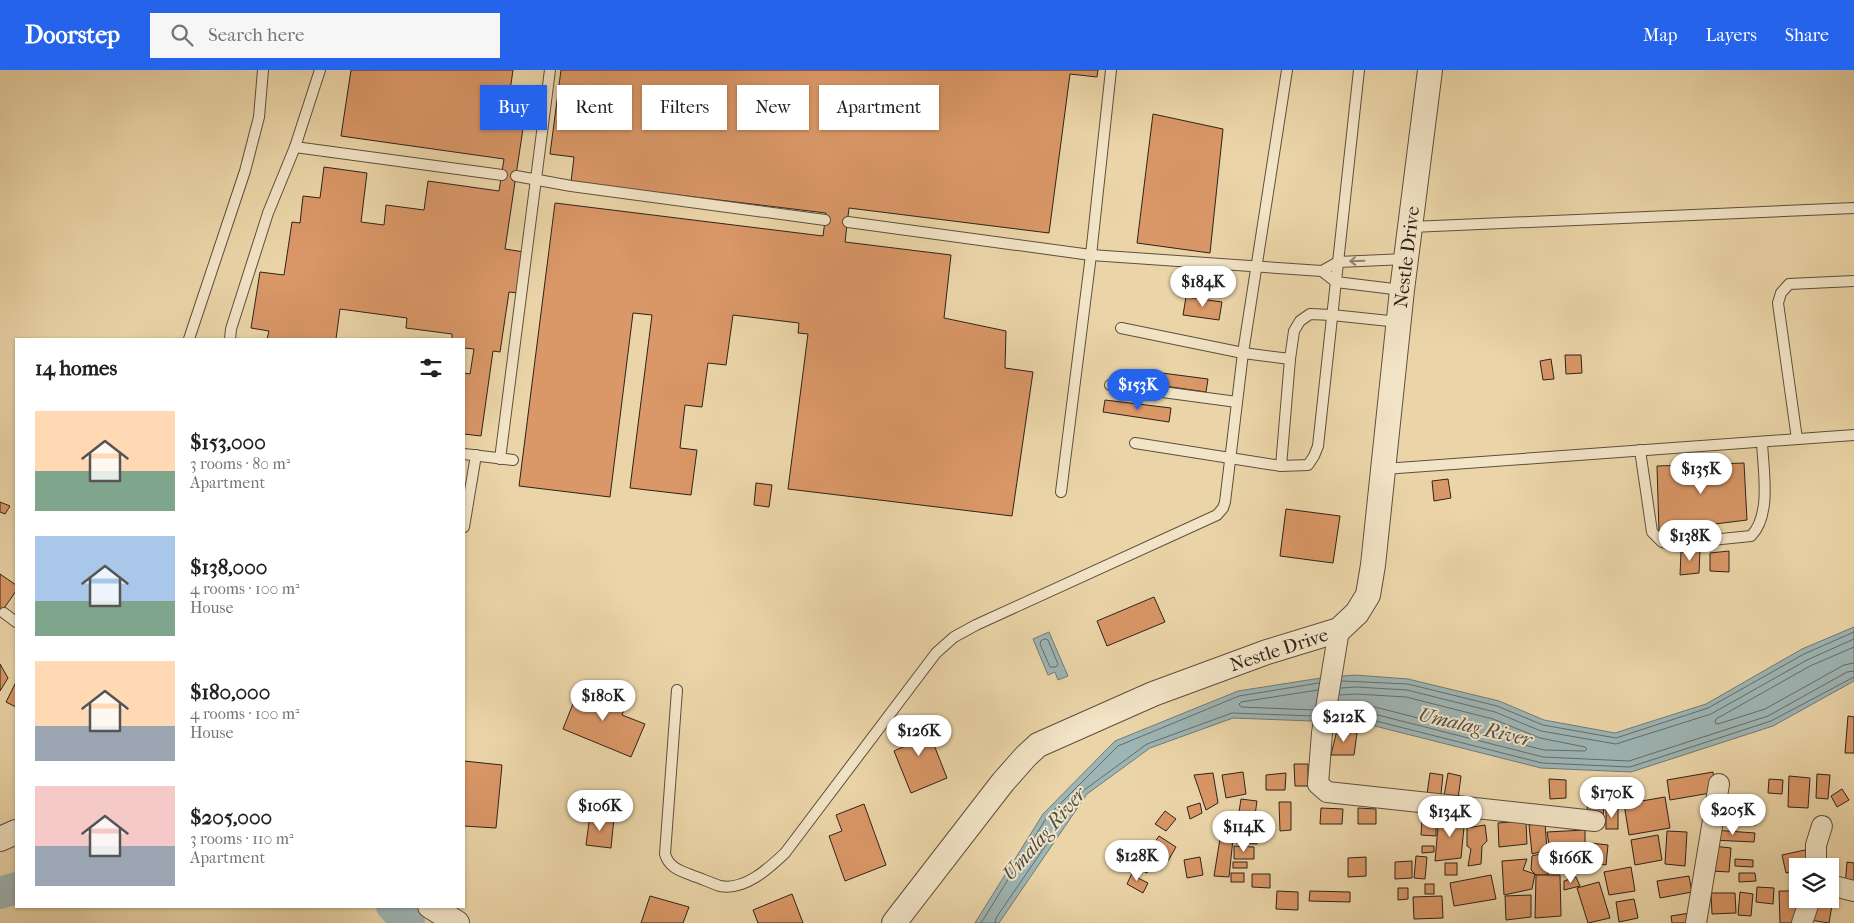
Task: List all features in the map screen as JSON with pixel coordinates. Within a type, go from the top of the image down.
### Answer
[{"type":"street","name":"Nestle Drive","points":[[894,923],[1003,782],[1038,745],[1153,694],[1266,652],[1339,630],[1357,613],[1368,595],[1384,469],[1402,290],[1430,70]]},
{"type":"street","points":[[1339,630],[1322,733],[1318,784],[1326,792],[1595,821]]},
{"type":"street","points":[[1696,923],[1719,784]]},
{"type":"street","points":[[1816,858],[1816,845],[1822,826]]},
{"type":"street","points":[[0,839],[15,832]]},
{"type":"street","points":[[1839,887],[1854,891]]},
{"type":"street","points":[[433,908],[457,923]]},
{"type":"street","points":[[1802,923],[1807,908]]},
{"type":"lane","points":[[189,338],[245,171],[259,117],[263,70]]},
{"type":"lane","points":[[230,338],[230,329],[268,213],[295,147],[320,70]]},
{"type":"lane","points":[[500,459],[550,70]]},
{"type":"lane","points":[[1061,492],[1091,255],[1111,70]]},
{"type":"lane","points":[[677,690],[664,854],[668,863],[683,872],[722,886],[742,884],[764,872],[785,853],[936,653],[954,637],[976,625],[1217,515],[1225,502],[1243,353],[1287,70]]},
{"type":"lane","points":[[1135,443],[1281,466],[1308,466],[1318,446],[1359,70]]},
{"type":"lane","points":[[295,147],[502,175]]},
{"type":"lane","points":[[516,176],[581,187],[825,220]]},
{"type":"lane","points":[[1411,227],[1854,208]]},
{"type":"lane","points":[[848,222],[1091,255],[1322,271],[1336,282],[1402,290]]},
{"type":"lane","points":[[1322,271],[1338,262],[1406,259]]},
{"type":"lane","points":[[1797,439],[1778,303],[1781,293],[1789,284],[1854,281]]},
{"type":"lane","points":[[1281,466],[1290,360],[1294,331],[1300,321],[1310,314],[1332,314],[1399,322]]},
{"type":"lane","points":[[1120,328],[1243,353],[1290,360]]},
{"type":"lane","points":[[1110,385],[1238,402]]},
{"type":"lane","points":[[1384,469],[1854,435]]},
{"type":"lane","points":[[1640,450],[1652,532],[1662,542],[1672,544],[1751,536],[1757,530],[1762,519],[1764,503],[1762,442]]},
{"type":"lane","points":[[465,454],[513,460]]},
{"type":"lane","points":[[465,521],[476,455]]},
{"type":"lane","points":[[4,613],[15,621]]},
{"type":"water","points":[[1854,627],[1854,681],[1773,726],[1631,772],[1541,768],[1363,723],[1233,718],[1150,748],[1087,794],[999,923],[975,923],[1043,814],[1115,741],[1238,691],[1321,678],[1355,675],[1408,679],[1499,701],[1544,720],[1615,733],[1706,704],[1802,649]]},
{"type":"water","points":[[1049,632],[1068,676],[1058,680],[1055,672],[1048,675],[1033,639]]},
{"type":"building","points":[[351,70],[513,70],[511,85],[480,85],[480,130],[523,130],[505,249],[524,252],[518,293],[509,292],[500,352],[493,351],[481,436],[465,434],[465,373],[470,374],[474,349],[465,348],[465,338],[452,338],[452,334],[406,328],[407,318],[340,309],[336,338],[267,338],[269,331],[251,328],[260,272],[284,275],[292,222],[300,223],[303,196],[320,198],[324,167],[367,173],[361,222],[384,225],[386,205],[424,210],[428,181],[499,191],[504,159],[341,136]]},
{"type":"building","points":[[561,70],[1098,70],[1097,77],[1070,74],[1049,233],[849,208],[845,242],[951,255],[944,318],[1006,331],[1005,368],[1033,372],[1012,516],[788,489],[808,334],[798,333],[799,323],[733,315],[726,365],[708,363],[702,407],[685,405],[680,448],[697,450],[691,495],[630,488],[652,315],[633,313],[610,497],[519,486],[555,203],[823,236],[826,213],[571,182],[574,157],[550,154],[557,101],[557,130],[632,130],[632,85],[559,85]]},
{"type":"building","points":[[1153,114],[1223,129],[1210,253],[1137,243]]},
{"type":"building","points":[[1186,297],[1222,302],[1219,320],[1183,315]]},
{"type":"building","points":[[1565,355],[1581,355],[1582,373],[1566,374]]},
{"type":"building","points":[[1551,359],[1554,379],[1543,380],[1540,361]]},
{"type":"building","points":[[1139,370],[1208,379],[1206,392],[1137,382]]},
{"type":"building","points":[[1105,400],[1171,408],[1169,422],[1103,412]]},
{"type":"building","points":[[1744,463],[1747,520],[1659,531],[1657,466]]},
{"type":"building","points":[[1448,479],[1451,498],[1434,501],[1432,481]]},
{"type":"building","points":[[756,483],[772,485],[769,507],[754,505]]},
{"type":"building","points":[[0,502],[10,506],[5,514],[0,512]]},
{"type":"building","points":[[1286,509],[1340,516],[1333,563],[1280,556]]},
{"type":"building","points":[[1700,550],[1699,573],[1680,575],[1681,552]]},
{"type":"building","points":[[1729,551],[1729,572],[1710,571],[1710,553]]},
{"type":"building","points":[[0,574],[15,584],[15,592],[0,614]]},
{"type":"building","points":[[1154,597],[1165,622],[1107,646],[1097,621]]},
{"type":"building","points":[[0,664],[8,678],[0,691]]},
{"type":"building","points":[[15,684],[15,706],[6,702]]},
{"type":"building","points":[[580,686],[626,705],[622,715],[645,724],[631,757],[563,729]]},
{"type":"building","points":[[1848,716],[1854,717],[1854,753],[1845,753]]},
{"type":"building","points":[[923,717],[947,778],[911,793],[894,751],[905,746],[897,728]]},
{"type":"building","points":[[1337,730],[1357,733],[1354,755],[1331,755]]},
{"type":"building","points":[[465,761],[502,765],[496,828],[465,826]]},
{"type":"building","points":[[1294,764],[1308,764],[1308,786],[1295,786]]},
{"type":"building","points":[[1243,772],[1246,794],[1226,798],[1222,775]]},
{"type":"building","points":[[1713,772],[1716,792],[1670,800],[1667,780]]},
{"type":"building","points":[[1213,773],[1218,803],[1206,810],[1194,775]]},
{"type":"building","points":[[1286,773],[1285,790],[1266,790],[1266,775]]},
{"type":"building","points":[[1430,773],[1443,775],[1441,794],[1427,794]]},
{"type":"building","points":[[1448,773],[1461,776],[1458,799],[1444,796]]},
{"type":"building","points":[[1817,774],[1830,775],[1828,799],[1816,798]]},
{"type":"building","points":[[1789,776],[1810,778],[1808,808],[1788,807]]},
{"type":"building","points":[[1549,779],[1566,780],[1566,798],[1550,799]]},
{"type":"building","points":[[1769,779],[1783,780],[1782,794],[1768,793]]},
{"type":"building","points":[[1842,789],[1849,800],[1837,807],[1831,796]]},
{"type":"building","points":[[1586,791],[1605,791],[1603,818],[1588,817]]},
{"type":"building","points":[[1665,797],[1670,828],[1629,835],[1624,804]]},
{"type":"building","points":[[1241,799],[1257,801],[1255,815],[1239,812]]},
{"type":"building","points":[[1725,800],[1757,802],[1756,814],[1724,813]]},
{"type":"building","points":[[1279,802],[1291,802],[1291,830],[1280,831]]},
{"type":"building","points":[[1200,803],[1202,813],[1190,819],[1187,807]]},
{"type":"building","points":[[864,804],[886,865],[845,881],[829,836],[842,831],[836,815]]},
{"type":"building","points":[[1321,808],[1343,809],[1342,824],[1320,824]]},
{"type":"building","points":[[1358,808],[1376,809],[1376,824],[1358,824]]},
{"type":"building","points":[[1606,809],[1618,809],[1618,829],[1606,829]]},
{"type":"building","points":[[1165,811],[1176,819],[1166,831],[1155,824]]},
{"type":"building","points":[[590,815],[614,818],[611,848],[586,845]]},
{"type":"building","points":[[1238,815],[1254,817],[1252,829],[1236,827]]},
{"type":"building","points":[[1439,815],[1465,817],[1461,858],[1435,861]]},
{"type":"building","points":[[1422,819],[1436,820],[1436,836],[1421,835]]},
{"type":"building","points":[[1735,819],[1756,820],[1756,825],[1735,824]]},
{"type":"building","points":[[1223,820],[1235,820],[1229,877],[1214,876]]},
{"type":"building","points":[[1526,821],[1527,844],[1499,847],[1498,823]]},
{"type":"building","points":[[1545,823],[1547,850],[1532,854],[1529,825]]},
{"type":"building","points":[[1485,825],[1487,841],[1482,846],[1481,864],[1468,866],[1471,849],[1467,846],[1467,828]]},
{"type":"building","points":[[1237,830],[1257,831],[1257,844],[1236,843]]},
{"type":"building","points":[[1585,830],[1585,846],[1576,848],[1576,857],[1571,858],[1571,850],[1550,851],[1547,832]]},
{"type":"building","points":[[1713,830],[1755,833],[1754,842],[1712,840]]},
{"type":"building","points":[[1667,831],[1687,832],[1685,866],[1665,864]]},
{"type":"building","points":[[1658,835],[1662,860],[1635,865],[1631,840]]},
{"type":"building","points":[[1159,836],[1176,847],[1168,861],[1150,849]]},
{"type":"building","points":[[1590,843],[1608,845],[1606,865],[1588,862]]},
{"type":"building","points":[[1234,846],[1254,847],[1254,859],[1234,859]]},
{"type":"building","points":[[1422,846],[1434,846],[1434,852],[1422,853]]},
{"type":"building","points":[[1713,846],[1731,848],[1729,872],[1711,871]]},
{"type":"building","points":[[1805,850],[1806,858],[1789,858],[1789,872],[1786,873],[1782,855]]},
{"type":"building","points":[[1547,852],[1548,875],[1536,875],[1531,870],[1532,856]]},
{"type":"building","points":[[1416,856],[1427,857],[1425,879],[1414,878]]},
{"type":"building","points":[[1200,857],[1203,875],[1187,878],[1184,860]]},
{"type":"building","points":[[1366,857],[1366,876],[1348,877],[1348,858]]},
{"type":"building","points":[[1527,859],[1523,870],[1535,874],[1532,889],[1504,895],[1502,861]]},
{"type":"building","points":[[1735,859],[1753,860],[1753,867],[1735,866]]},
{"type":"building","points":[[1142,860],[1151,864],[1147,873],[1137,868]]},
{"type":"building","points":[[1412,861],[1412,878],[1395,879],[1395,862]]},
{"type":"building","points":[[1233,862],[1247,862],[1247,868],[1233,868]]},
{"type":"building","points":[[1847,862],[1854,863],[1854,887],[1845,886]]},
{"type":"building","points":[[1445,863],[1457,863],[1457,875],[1445,875]]},
{"type":"building","points":[[1631,867],[1635,891],[1609,895],[1604,872]]},
{"type":"building","points":[[1134,869],[1140,872],[1138,878],[1148,883],[1143,893],[1127,884]]},
{"type":"building","points":[[1231,873],[1244,873],[1244,882],[1231,882]]},
{"type":"building","points":[[1739,873],[1755,873],[1756,881],[1739,882]]},
{"type":"building","points":[[1252,874],[1270,874],[1270,888],[1252,887]]},
{"type":"building","points":[[1491,875],[1496,899],[1454,906],[1450,883]]},
{"type":"building","points":[[1536,875],[1560,875],[1561,916],[1535,918]]},
{"type":"building","points":[[1689,876],[1692,892],[1660,898],[1657,881]]},
{"type":"building","points":[[1576,877],[1580,886],[1564,890],[1564,881]]},
{"type":"building","points":[[1599,882],[1610,918],[1588,923],[1577,888]]},
{"type":"building","points":[[1425,884],[1434,884],[1434,894],[1425,894]]},
{"type":"building","points":[[1757,887],[1774,888],[1773,904],[1756,902]]},
{"type":"building","points":[[1398,888],[1408,888],[1408,899],[1398,900]]},
{"type":"building","points":[[1277,891],[1298,892],[1298,910],[1276,909]]},
{"type":"building","points":[[1310,891],[1350,892],[1350,902],[1309,901]]},
{"type":"building","points":[[1779,891],[1789,891],[1789,908],[1796,908],[1796,923],[1780,923]]},
{"type":"building","points":[[1740,892],[1753,894],[1751,916],[1738,915]]},
{"type":"building","points":[[1711,893],[1735,893],[1736,913],[1712,914]]},
{"type":"building","points":[[792,894],[803,923],[758,923],[753,910]]},
{"type":"building","points":[[1531,895],[1531,917],[1506,920],[1505,896]]},
{"type":"building","points":[[650,896],[689,907],[683,923],[641,923]]},
{"type":"building","points":[[1442,896],[1443,918],[1414,919],[1413,897]]},
{"type":"building","points":[[1634,899],[1638,918],[1619,922],[1616,902]]},
{"type":"building","points":[[1812,908],[1832,908],[1829,923],[1810,920]]},
{"type":"building","points":[[1690,913],[1691,923],[1672,923],[1671,916]]},
{"type":"waterway","name":"Umalag River","points":[[0,893],[15,888]]},
{"type":"waterway","name":"Umalag River","points":[[394,908],[409,923]]}]
